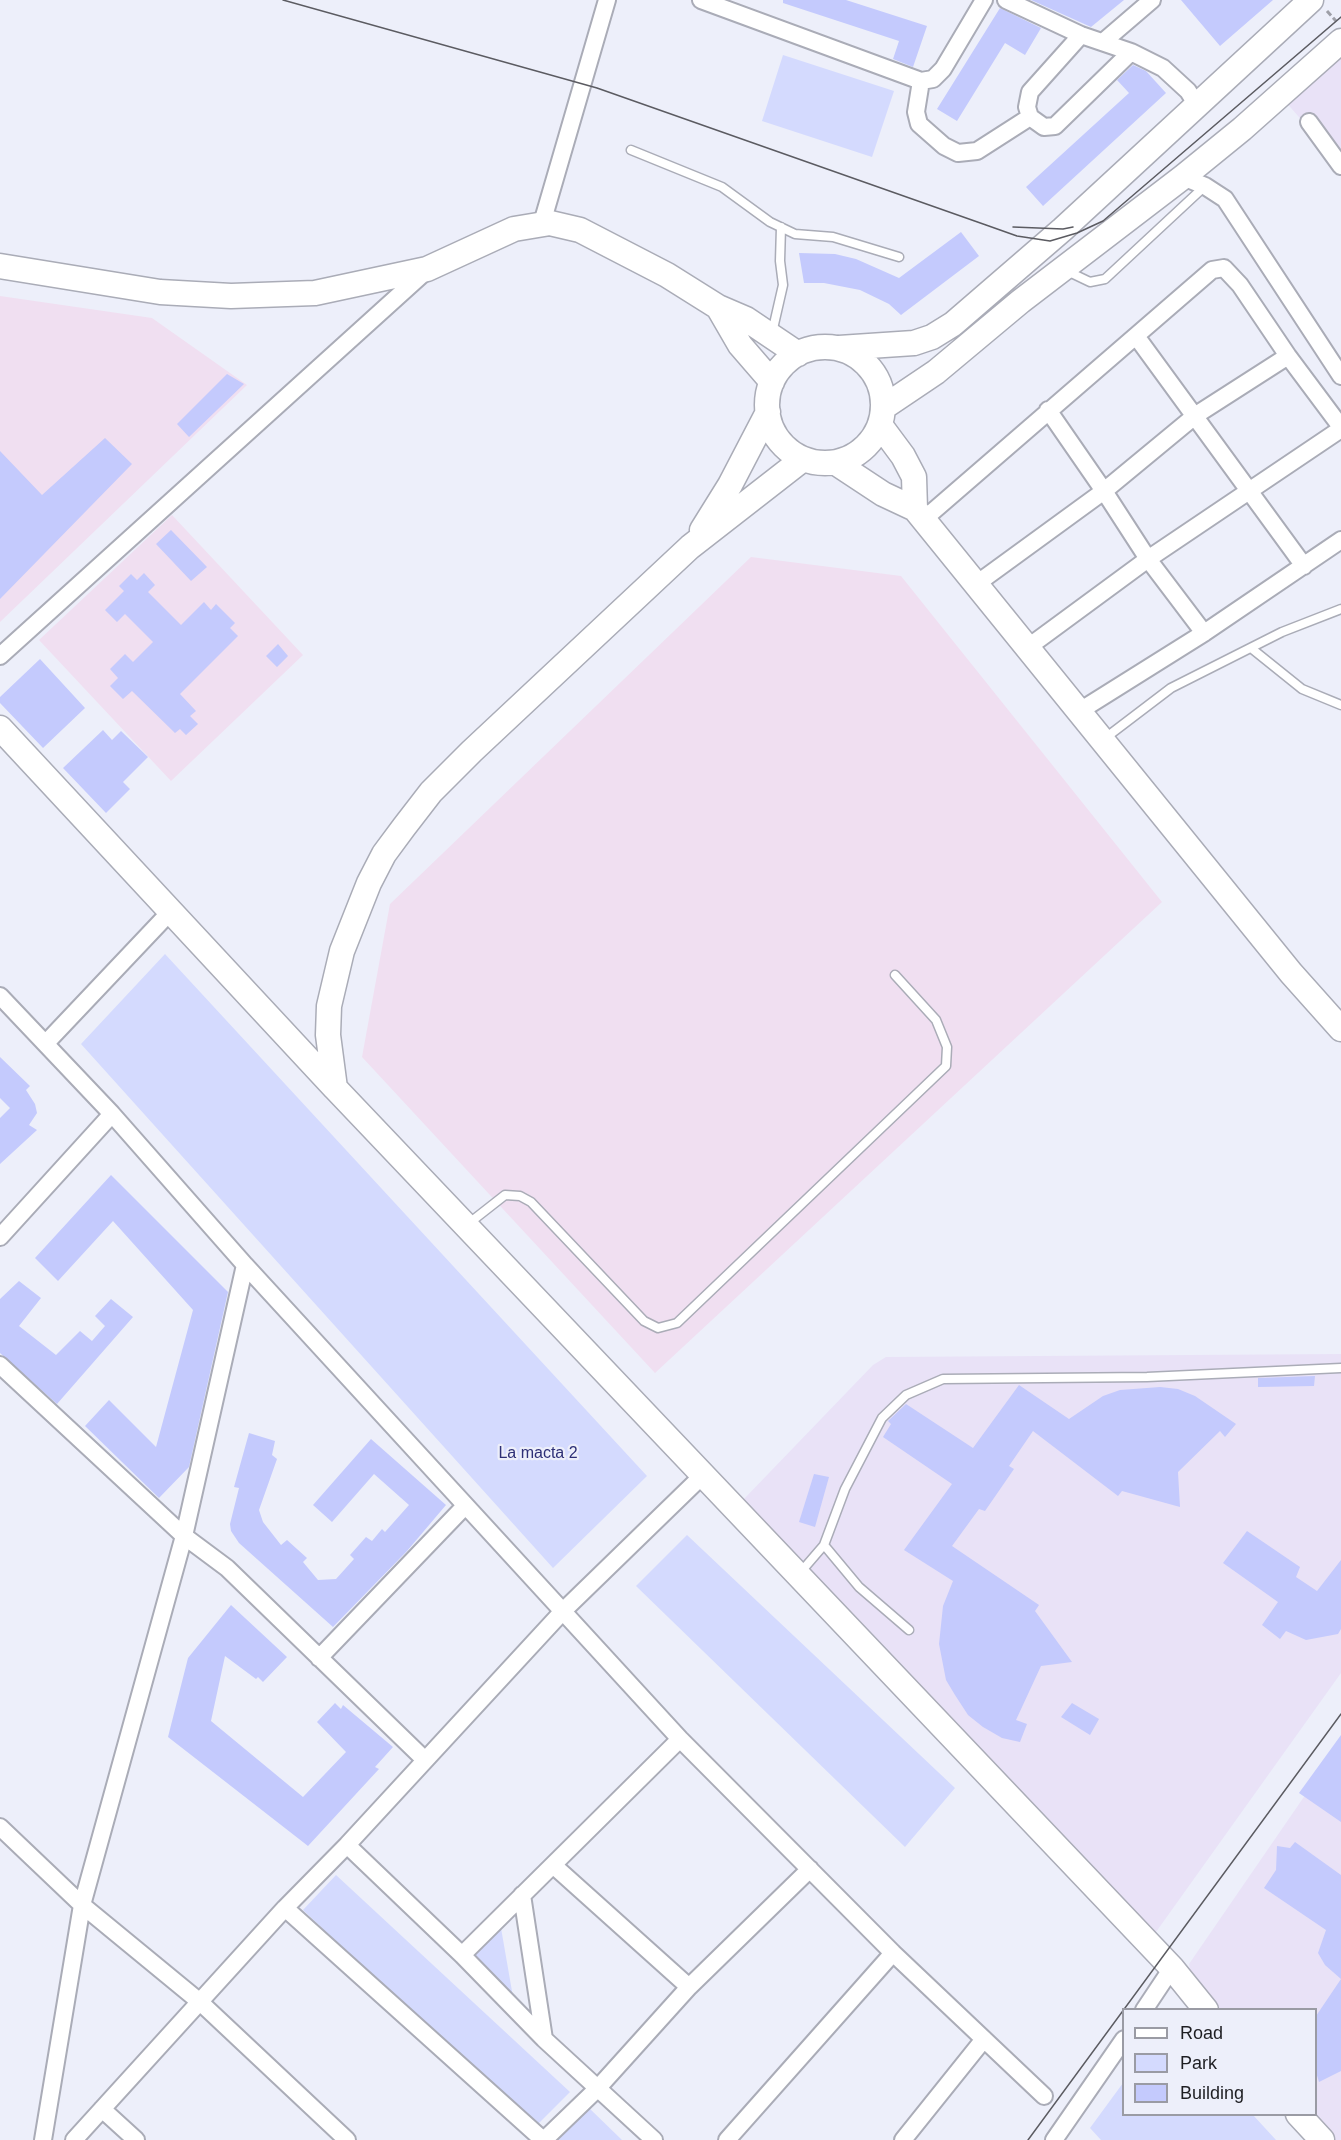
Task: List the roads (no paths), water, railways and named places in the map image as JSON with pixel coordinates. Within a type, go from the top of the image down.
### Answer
[{"type":"main road","points":[[1311,0],[1238,65],[1198,107],[1050,241],[953,324],[932,337],[914,343],[825,347],[798,354],[787,361],[772,382],[768,412],[771,427],[779,440],[803,459],[819,463],[836,463],[863,450],[882,416],[1064,269],[1194,182],[1242,129],[1341,40]]},
{"type":"main road","points":[[0,266],[129,288],[231,296],[315,293],[427,269],[514,229],[542,224],[580,230],[668,275],[718,307],[746,319],[798,354]]},
{"type":"main road","points":[[718,307],[740,345],[772,382]]},
{"type":"main road","points":[[839,348],[857,356],[872,370],[881,387],[882,416],[914,477],[919,515]]},
{"type":"main road","points":[[690,547],[725,493],[768,412]]},
{"type":"main road","points":[[335,1088],[328,1035],[334,984],[356,912],[384,854],[431,792],[690,547],[803,459]]},
{"type":"main road","points":[[836,463],[919,515],[1101,741],[1341,1029]]},
{"type":"main road","points":[[0,728],[335,1088],[1172,1968],[1204,2008]]},
{"type":"main road","points":[[1299,2116],[1322,2140]]},
{"type":"street","points":[[542,224],[607,0]]},
{"type":"street","points":[[701,0],[921,81],[933,79],[943,69],[984,0]]},
{"type":"street","points":[[1006,0],[1082,35],[1131,52],[1174,76],[1198,107]]},
{"type":"street","points":[[1103,42],[1152,0]]},
{"type":"street","points":[[1082,35],[1030,92],[1027,107],[1030,117],[1044,127],[1056,126],[1131,52]]},
{"type":"street","points":[[921,81],[916,112],[919,124],[944,146],[958,153],[977,151],[1030,117]]},
{"type":"street","points":[[1309,122],[1341,166]]},
{"type":"street","points":[[1194,182],[1225,199],[1241,220],[1341,376]]},
{"type":"street","points":[[919,515],[1048,410],[1212,270],[1224,268],[1240,285],[1341,428],[1148,559],[1028,648]]},
{"type":"street","points":[[0,656],[427,269]]},
{"type":"street","points":[[1136,336],[1196,415],[1304,566]]},
{"type":"street","points":[[975,585],[1104,491],[1196,415],[1288,356]]},
{"type":"street","points":[[1048,410],[1148,559],[1204,633]]},
{"type":"street","points":[[1078,712],[1204,633],[1341,540]]},
{"type":"street","points":[[46,1043],[171,911]]},
{"type":"street","points":[[0,996],[112,1114],[245,1265],[680,1739],[893,1953],[1044,2096]]},
{"type":"street","points":[[0,1238],[112,1114]]},
{"type":"street","points":[[43,2140],[82,1905],[184,1536],[245,1265]]},
{"type":"street","points":[[0,1365],[184,1536],[227,1568],[424,1759]]},
{"type":"street","points":[[74,2140],[285,1908],[347,1845],[562,1611],[702,1476]]},
{"type":"street","points":[[320,1658],[465,1506]]},
{"type":"street","points":[[462,1955],[680,1739]]},
{"type":"street","points":[[0,1827],[82,1905],[200,2002],[347,2140]]},
{"type":"street","points":[[347,1845],[462,1955],[544,2039],[654,2140]]},
{"type":"street","points":[[553,1865],[689,1987]]},
{"type":"street","points":[[285,1908],[543,2140],[597,2089],[689,1987],[810,1869]]},
{"type":"street","points":[[522,1895],[544,2039]]},
{"type":"street","points":[[727,2140],[893,1953]]},
{"type":"street","points":[[1145,2008],[1172,1968]]},
{"type":"street","points":[[903,2140],[984,2039]]},
{"type":"street","points":[[1064,2136],[1122,2042]]},
{"type":"street","points":[[102,2109],[135,2140]]},
{"type":"lane","points":[[631,150],[722,186],[781,227],[795,234],[833,237],[899,257]]},
{"type":"lane","points":[[1064,269],[1090,282],[1105,279],[1194,182]]},
{"type":"lane","points":[[772,335],[783,285],[780,261],[781,227]]},
{"type":"lane","points":[[1101,741],[1171,688],[1251,648],[1341,609]]},
{"type":"lane","points":[[1251,648],[1302,689],[1341,705]]},
{"type":"lane","points":[[466,1226],[506,1195],[526,1199],[644,1321],[658,1328],[677,1323],[946,1066],[947,1047],[936,1020],[895,975]]},
{"type":"lane","points":[[797,1576],[824,1545],[845,1489],[882,1418],[906,1395],[943,1379],[1147,1377],[1341,1368]]},
{"type":"lane","points":[[824,1545],[859,1587],[909,1630]]},
{"type":"tram line","points":[[283,0],[597,88],[1017,236],[1050,241],[1077,233],[1103,221],[1341,17]]},
{"type":"tram line","points":[[1013,227],[1063,229],[1073,227]]},
{"type":"tram line","points":[[1125,2008],[1341,1714]]},
{"type":"tram line","points":[[1028,2140],[1122,2012]]},
{"type":"park label","name":"La macta 2","points":[[538,1454]]}]
